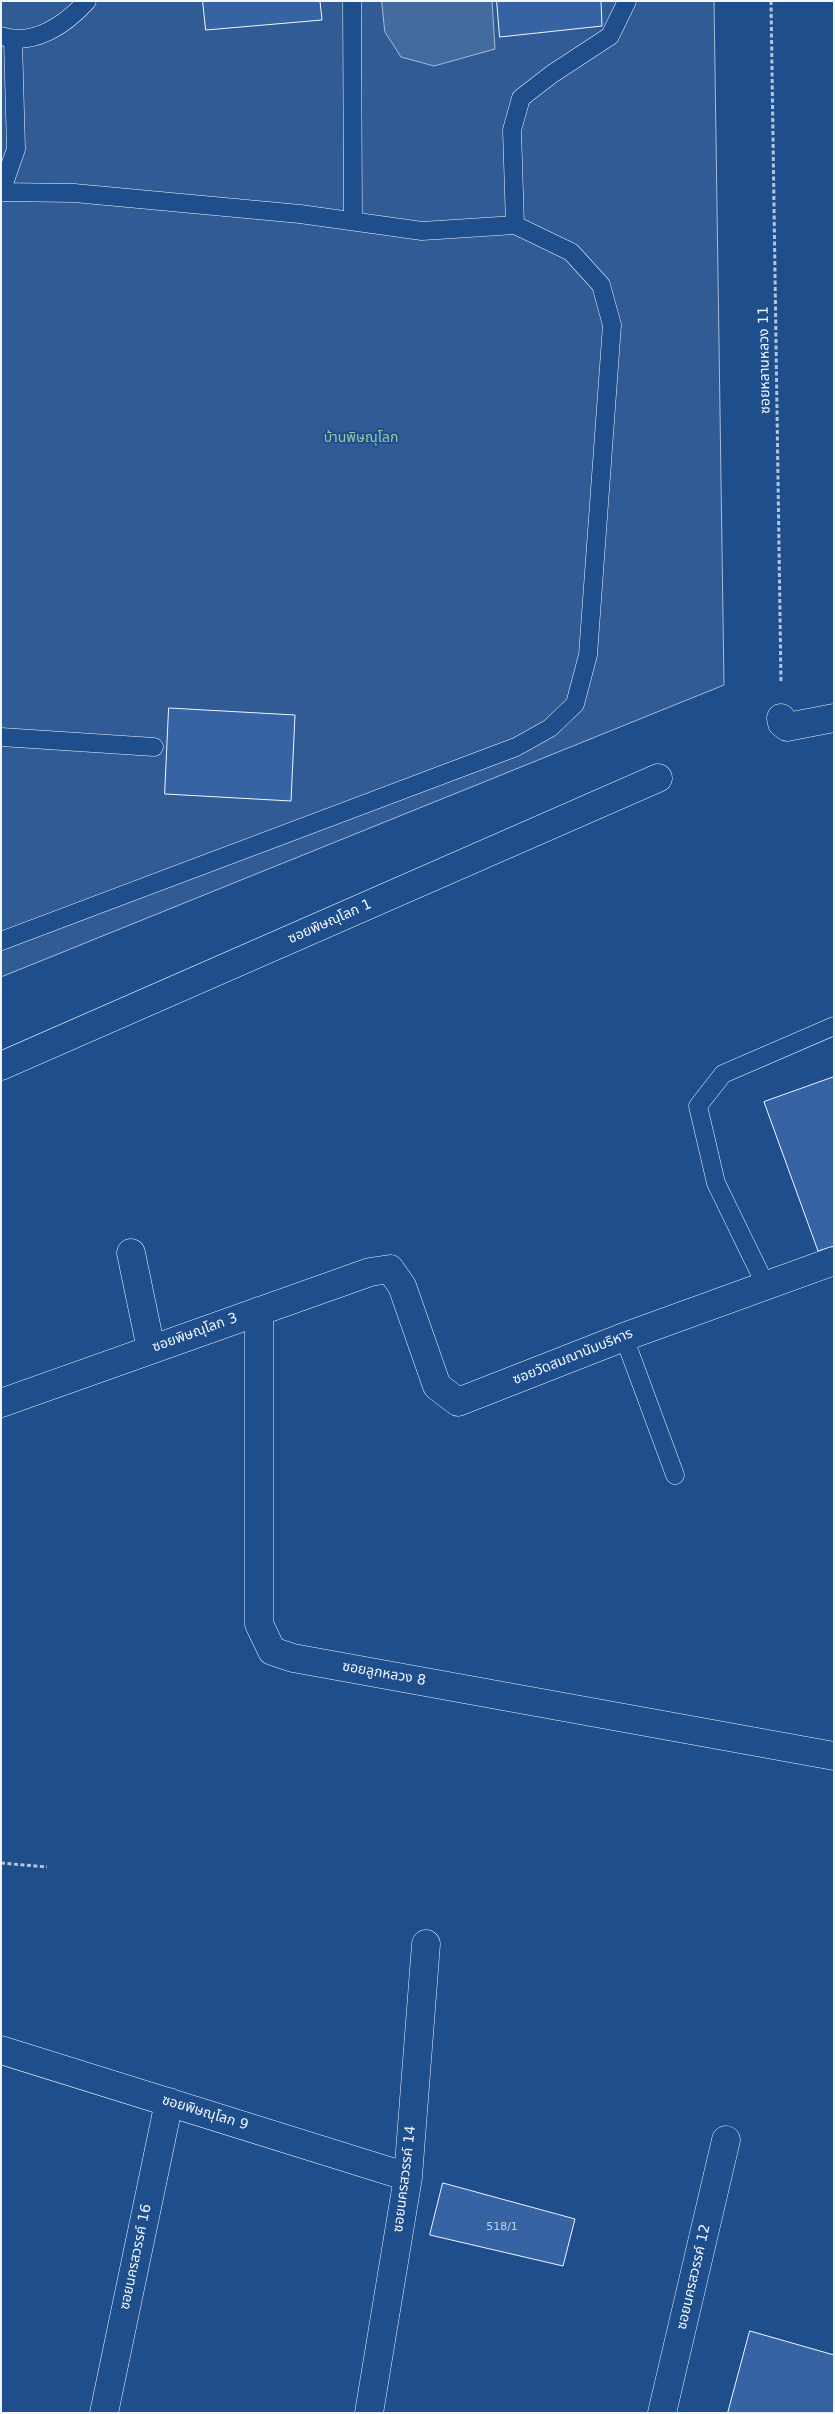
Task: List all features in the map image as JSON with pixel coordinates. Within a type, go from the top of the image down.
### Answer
[{"type":"street","points":[[781,718],[782,723],[787,727],[834,718]]},
{"type":"street","name":"ซอยพิษณุโลก 1","points":[[1,1066],[658,778]]},
{"type":"street","points":[[131,1253],[151,1349]]},
{"type":"street","name":"ซอยวัดสมณานัมบริหาร","points":[[390,1269],[402,1286],[437,1386],[458,1402],[624,1337],[834,1261]]},
{"type":"street","name":"ซอยพิษณุโลก 3","points":[[1,1403],[259,1310],[370,1272],[390,1269]]},
{"type":"street","name":"ซอยลูกหลวง 8","points":[[259,1310],[259,1624],[272,1651],[293,1658],[834,1756]]},
{"type":"street","name":"ซอยนครสวรรค์ 14","points":[[369,2413],[408,2177],[426,1944]]},
{"type":"street","name":"ซอยพิษณุโลก 9","points":[[1,2050],[408,2177]]},
{"type":"street","name":"ซอยนครสวรรค์ 16","points":[[104,2413],[168,2102]]},
{"type":"street","name":"ซอยนครสวรรค์ 12","points":[[662,2413],[726,2140]]},
{"type":"lane","points":[[1,941],[516,747],[550,728],[575,704],[588,655],[612,325],[601,285],[571,252],[516,225],[422,231],[353,221],[74,192],[2,192],[16,150],[7,38],[50,32],[74,15],[87,1]]},
{"type":"lane","points":[[352,1],[353,221]]},
{"type":"lane","points":[[516,225],[512,130],[521,98],[552,74],[610,36],[628,1]]},
{"type":"lane","points":[[1,737],[154,747]]},
{"type":"lane","points":[[766,1286],[716,1183],[698,1106],[723,1074],[834,1026]]},
{"type":"lane","points":[[624,1337],[675,1475]]},
{"type":"path","name":"ซอยหลานหลวง 11","points":[[771,1],[781,718]]},
{"type":"path","points":[[1,1863],[47,1867]]},
{"type":"shaded area","name":"บ้านพิษณุโลก","points":[[1,1],[714,1],[724,685],[1,977]]},
{"type":"shaded area","points":[[382,1],[492,1],[495,49],[434,66],[401,57],[385,32]]},
{"type":"building","points":[[203,1],[320,1],[322,20],[206,30]]},
{"type":"building","points":[[497,1],[601,1],[602,26],[500,37]]},
{"type":"building","points":[[169,708],[295,715],[291,801],[165,794]]},
{"type":"building","points":[[834,1077],[834,1246],[818,1251],[764,1102]]},
{"type":"building","points":[[443,2183],[575,2219],[563,2266],[430,2235]]},
{"type":"building","points":[[750,2331],[834,2355],[834,2413],[728,2413]]}]
